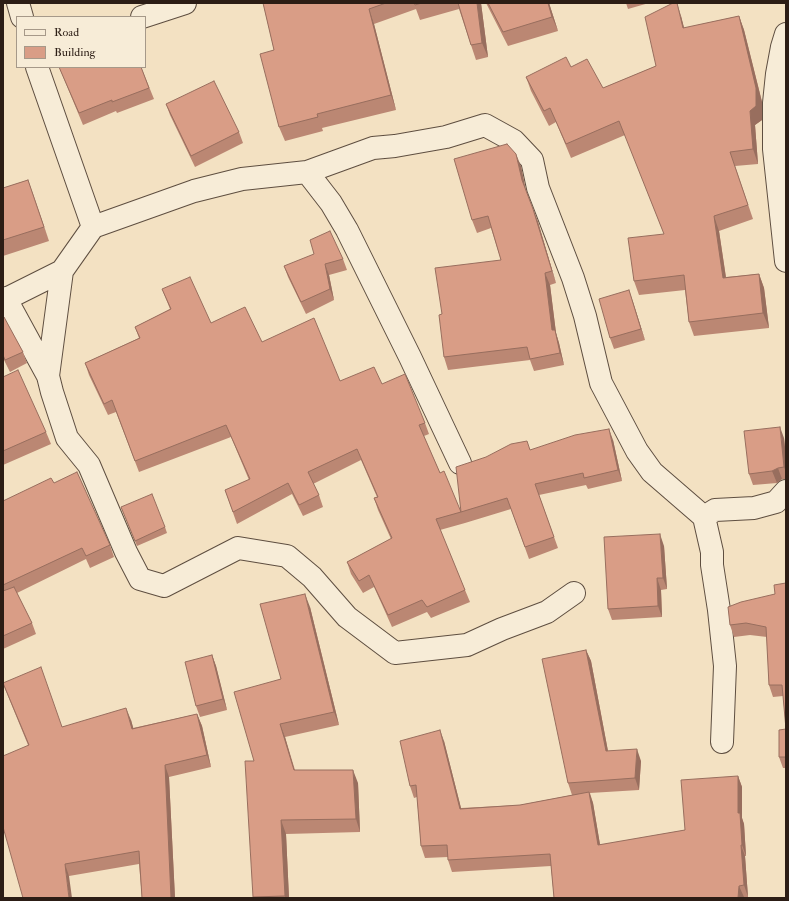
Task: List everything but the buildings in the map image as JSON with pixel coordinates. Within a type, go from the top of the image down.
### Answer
[{"type":"street","points":[[18,3],[22,16]]},
{"type":"street","points":[[145,16],[185,3]]},
{"type":"street","points":[[786,34],[780,60],[774,103],[774,149],[786,261]]},
{"type":"street","points":[[36,68],[93,227]]},
{"type":"street","points":[[48,376],[62,271],[93,227],[194,190],[242,179],[306,172],[373,148],[395,146],[446,137],[485,125],[514,141],[532,160],[538,188],[573,278],[585,316],[601,383],[637,451],[652,472],[704,517],[712,552],[712,565],[719,610],[724,666],[722,742]]},
{"type":"street","points":[[306,172],[331,203],[347,230],[410,357],[460,463]]},
{"type":"street","points":[[62,271],[5,298],[48,376],[67,438],[89,465],[126,552],[140,579],[164,586],[238,548],[287,556],[312,577],[347,617],[395,653],[467,645],[502,629],[548,612],[574,593]]},
{"type":"street","points":[[704,517],[715,510],[754,508],[776,502],[786,491]]}]
